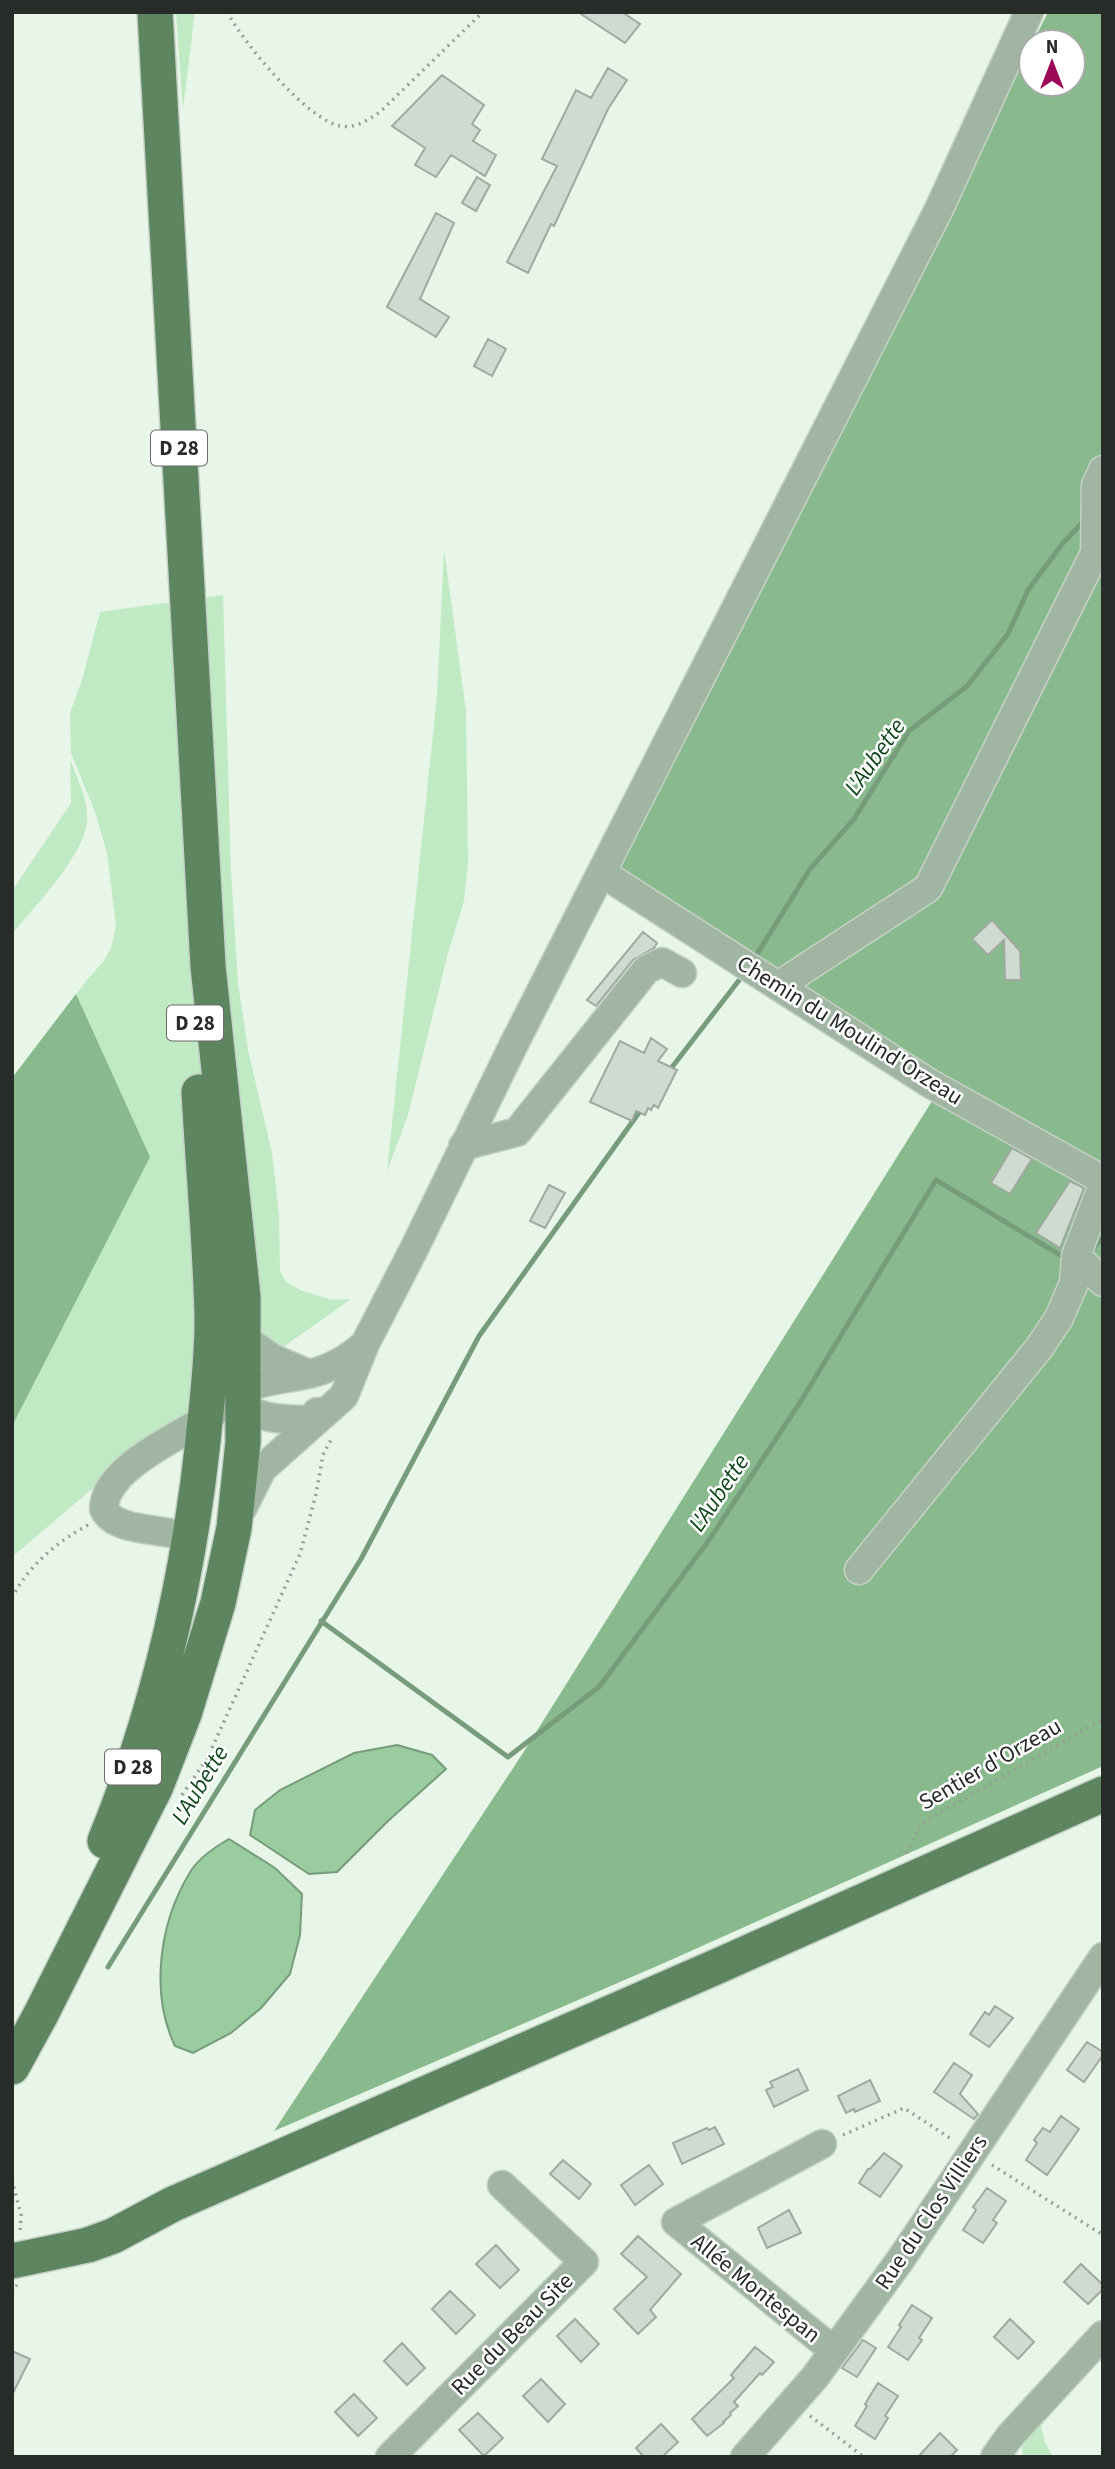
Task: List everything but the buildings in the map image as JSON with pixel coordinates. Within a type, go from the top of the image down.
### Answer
[{"type":"main road","name":"D 28","points":[[12,2067],[35,1998],[125,1792],[165,1666],[191,1538],[205,1419],[212,1317],[139,12]]},
{"type":"main road","name":"D 28","points":[[35,1998],[156,1786],[184,1714],[218,1603],[234,1528],[241,1476],[243,1297],[208,966],[155,12]]},
{"type":"main road","points":[[12,2261],[88,2245],[113,2236],[144,2222],[173,2204],[1103,1794]]},
{"type":"main road","points":[[17,2230],[33,2236],[53,2234],[173,2204]]},
{"type":"street","points":[[234,1528],[258,1474],[326,1426],[344,1396],[365,1344],[463,1146],[939,209],[1029,12]]},
{"type":"street","points":[[778,986],[928,888],[1095,553],[1096,485],[1103,470]]},
{"type":"street","name":"Chemin du Moulind'Orzeau","points":[[602,873],[929,1083],[1103,1180]]},
{"type":"street","points":[[463,1146],[517,1132],[646,970],[662,962],[682,973]]},
{"type":"street","points":[[859,1570],[1039,1348],[1059,1318],[1074,1283],[1077,1254],[1103,1185]]},
{"type":"street","points":[[1077,1254],[1103,1282]]},
{"type":"street","points":[[212,1317],[217,1326],[218,1363],[222,1381],[261,1416],[326,1426]]},
{"type":"street","points":[[244,1339],[272,1358],[310,1374],[326,1426]]},
{"type":"street","points":[[191,1538],[160,1529],[128,1526],[112,1521],[107,1515],[104,1502],[118,1480],[147,1454],[274,1379],[310,1374],[340,1363],[365,1344]]},
{"type":"street","name":"Rue du Clos Villiers","points":[[745,2457],[834,2351],[901,2259],[1103,1957]]},
{"type":"street","name":"Allée Montespan","points":[[822,2144],[676,2222],[834,2351]]},
{"type":"street","name":"Rue du Beau Site","points":[[390,2457],[584,2262],[502,2185]]},
{"type":"street","points":[[1002,2453],[1103,2335]]},
{"type":"path","points":[[227,12],[261,58],[297,97],[326,121],[342,126],[364,123],[380,113],[482,12]]},
{"type":"path","points":[[176,1804],[208,1759],[300,1554],[316,1494],[326,1426]]},
{"type":"path","points":[[12,1598],[21,1580],[68,1536],[107,1515]]},
{"type":"path","name":"Sentier d'Orzeau","points":[[907,1851],[921,1824],[1103,1719]]},
{"type":"path","points":[[12,2180],[21,2215],[17,2230]]},
{"type":"path","points":[[793,2403],[864,2457]]},
{"type":"shaded area","points":[[176,12],[195,12],[183,109]]},
{"type":"shaded area","points":[[1048,12],[1103,12],[1103,1766],[664,1963],[274,2131],[523,1753],[939,1090],[595,887],[1017,73],[1017,98],[1087,98],[1087,28],[1040,28]]},
{"type":"shaded area","points":[[444,549],[466,711],[468,862],[464,901],[448,953],[408,1115],[387,1171],[437,696]]},
{"type":"shaded area","points":[[223,595],[231,871],[238,983],[248,1050],[272,1153],[279,1216],[280,1271],[286,1282],[300,1290],[332,1300],[351,1299],[138,1450],[12,1557],[12,1078],[103,962],[111,948],[116,925],[107,853],[95,812],[71,753],[70,713],[82,680],[100,612]]},
{"type":"shaded area","points":[[70,759],[86,806],[84,836],[56,881],[12,934],[12,891],[71,803]]},
{"type":"shaded area","points":[[76,994],[150,1157],[12,1426],[12,1078]]},
{"type":"shaded area","points":[[397,1745],[432,1755],[446,1769],[337,1872],[309,1874],[250,1835],[255,1810],[280,1790],[354,1753]]},
{"type":"shaded area","points":[[229,1839],[275,1868],[302,1894],[300,1935],[290,1974],[261,2008],[231,2033],[193,2053],[175,2046],[167,2026],[162,2004],[161,1959],[171,1915],[192,1869],[207,1854]]},
{"type":"shaded area","points":[[1040,2422],[1045,2442],[1053,2457],[1023,2457],[1021,2442]]},
{"type":"waterway","name":"L'Aubette","points":[[757,954],[810,869],[854,819],[909,731],[967,686],[1008,634],[1028,590],[1063,543],[1082,523]]},
{"type":"waterway","name":"L'Aubette","points":[[669,1071],[740,979]]},
{"type":"waterway","name":"L'Aubette","points":[[108,1967],[361,1559],[479,1336],[643,1107]]},
{"type":"waterway","name":"L'Aubette","points":[[321,1621],[508,1757],[599,1687],[709,1540],[799,1404],[936,1180],[1060,1255],[1069,1253]]},
{"type":"waterway","name":"L'Aubette","points":[[1092,1249],[1103,1238]]}]
